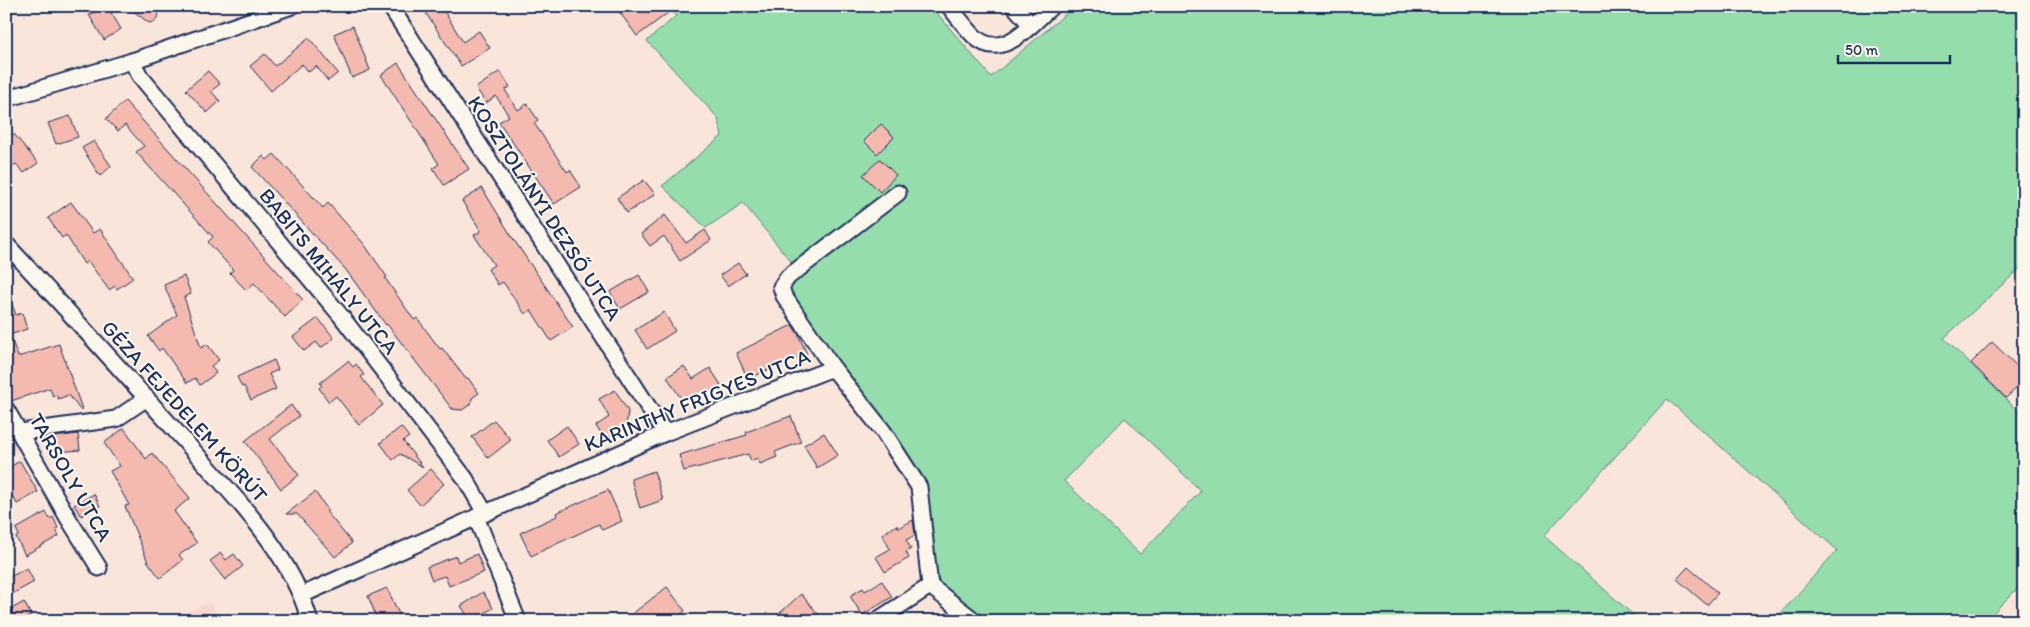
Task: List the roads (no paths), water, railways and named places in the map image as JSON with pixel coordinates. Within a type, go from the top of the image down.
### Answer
[{"type":"street","points":[[6,99],[132,61],[292,6]]},
{"type":"street","name":"KOSZTOLÁNYI DEZSŐ UTCA","points":[[390,6],[665,434]]},
{"type":"street","points":[[949,6],[975,37],[992,46],[1005,44],[1052,6]]},
{"type":"street","points":[[1014,6],[1030,24]]},
{"type":"street","name":"BABITS MIHÁLY UTCA","points":[[132,61],[140,76],[347,324],[465,478],[481,515],[518,621]]},
{"type":"street","points":[[833,368],[784,296],[781,287],[788,277],[898,193]]},
{"type":"street","name":"GÉZA FEJEDELEM KÖRÚT","points":[[6,244],[147,398],[247,512],[284,563],[302,595],[310,621]]},
{"type":"street","name":"KARINTHY FRIGYES UTCA","points":[[302,595],[665,434],[833,368],[883,431],[919,487],[930,586]]},
{"type":"street","points":[[21,432],[116,419],[147,398]]},
{"type":"street","name":"TARSOLY UTCA","points":[[6,409],[21,432],[68,518],[99,568]]},
{"type":"street","points":[[876,621],[930,586],[975,621]]}]
